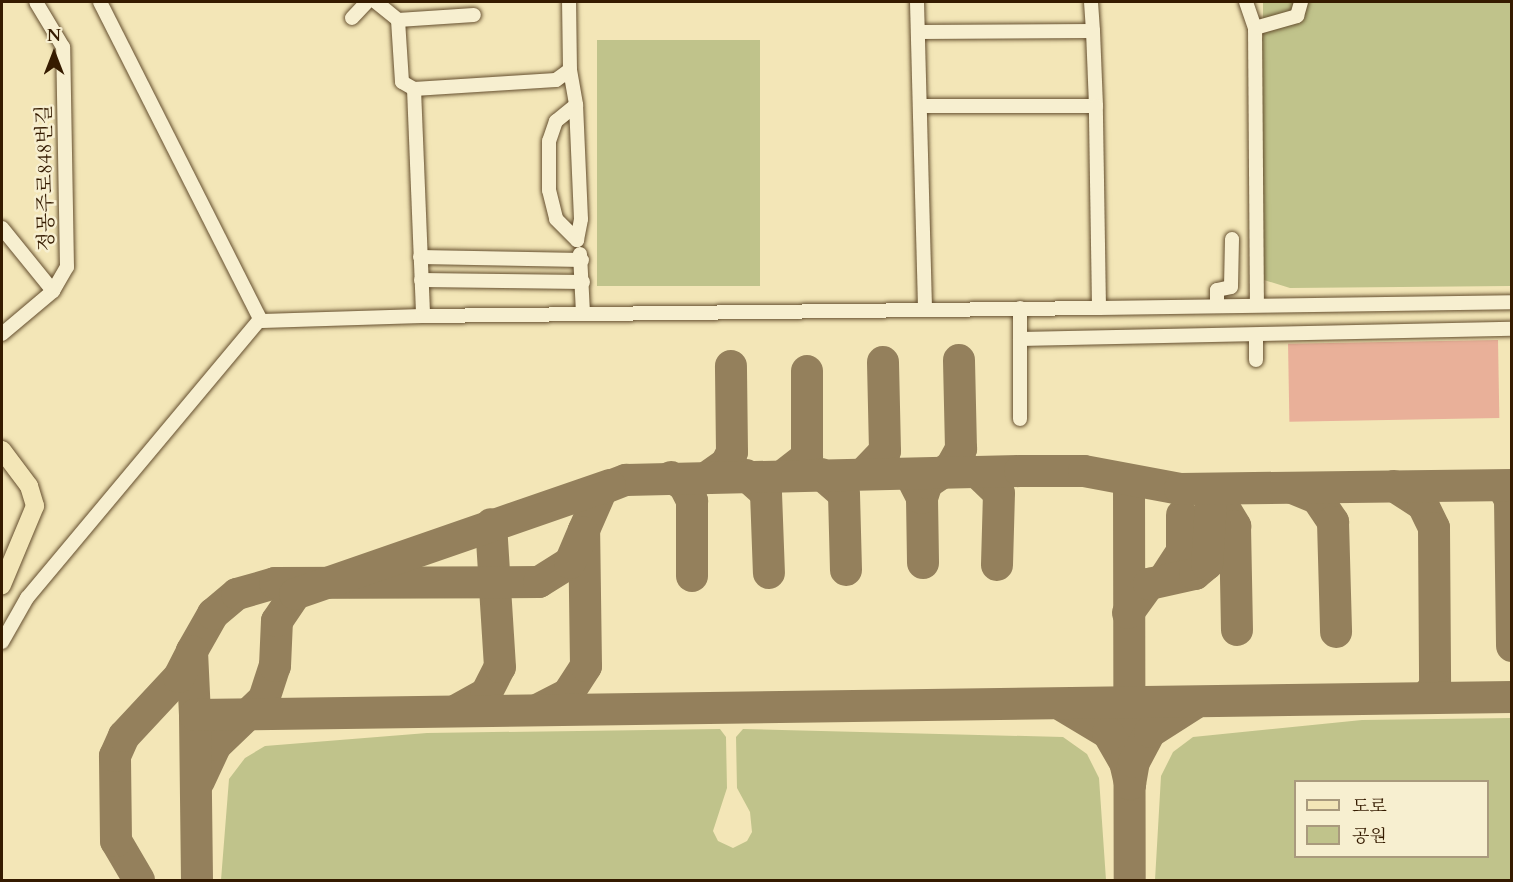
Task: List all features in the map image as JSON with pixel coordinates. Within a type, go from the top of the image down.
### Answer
[{"type":"main road","points":[[2,450],[29,486],[35,506],[2,585]]},
{"type":"street","name":"정몽주로848번길","points":[[2,334],[53,291],[66,267],[63,47],[36,2]]},
{"type":"street","points":[[100,2],[260,319]]},
{"type":"street","points":[[352,18],[367,2]]},
{"type":"street","points":[[376,2],[398,20],[474,15]]},
{"type":"street","points":[[569,2],[570,70],[576,105],[581,219],[577,240],[582,260],[583,313]]},
{"type":"street","points":[[917,2],[925,309]]},
{"type":"street","points":[[1091,2],[1096,106],[1098,308]]},
{"type":"street","points":[[1246,2],[1255,28],[1257,303]]},
{"type":"street","points":[[1255,28],[1297,15],[1301,2]]},
{"type":"street","points":[[398,20],[402,82],[414,89],[556,80],[570,70]]},
{"type":"street","points":[[918,32],[1093,31]]},
{"type":"street","points":[[414,89],[423,316]]},
{"type":"street","points":[[576,105],[556,121],[549,141],[556,219],[577,240]]},
{"type":"street","points":[[920,106],[1096,106]]},
{"type":"street","points":[[2,228],[53,291]]},
{"type":"street","points":[[1217,304],[1217,290],[1231,287],[1232,239]]},
{"type":"street","points":[[420,257],[582,260]]},
{"type":"street","points":[[497,281],[499,257]]},
{"type":"street","points":[[421,280],[583,282]]},
{"type":"street","points":[[2,642],[27,598],[260,319],[1098,308],[1257,303],[1512,302]]},
{"type":"street","points":[[1020,308],[1020,419]]},
{"type":"street","points":[[1020,339],[1512,329]]},
{"type":"street","points":[[1256,334],[1256,360]]},
{"type":"green space","points":[[1263,2],[1511,2],[1511,286],[1290,288],[1264,280],[1258,41],[1263,37]]},
{"type":"green space","points":[[597,40],[760,40],[760,286],[597,286]]},
{"type":"green space","points":[[1511,718],[1511,880],[1155,880],[1161,776],[1173,752],[1193,737],[1362,720]]},
{"type":"green space","points":[[720,729],[726,737],[727,788],[713,831],[718,841],[733,848],[747,841],[752,832],[750,812],[737,788],[736,737],[743,729],[1063,737],[1087,754],[1099,778],[1106,880],[221,880],[229,779],[245,758],[265,746],[427,733]]},
{"type":"building","points":[[1498,340],[1499,418],[1289,422],[1288,344]]},
{"type":"taxiway","points":[[922,498],[927,483],[951,467],[961,449],[959,360]]},
{"type":"taxiway","points":[[864,473],[885,451],[883,362]]},
{"type":"taxiway","points":[[710,475],[726,464],[732,452],[731,366]]},
{"type":"taxiway","points":[[785,474],[807,457],[807,371]]},
{"type":"taxiway","points":[[537,710],[568,694],[586,666],[584,530],[602,489],[626,480],[1084,471],[1180,489],[1512,485]]},
{"type":"taxiway","points":[[977,472],[999,493],[997,565]]},
{"type":"taxiway","points":[[821,474],[844,494],[846,570]]},
{"type":"taxiway","points":[[746,475],[766,493],[769,573]]},
{"type":"taxiway","points":[[671,477],[684,485],[692,501],[692,576]]},
{"type":"taxiway","points":[[913,480],[922,498],[923,563]]},
{"type":"taxiway","points":[[1129,481],[1130,880]]},
{"type":"taxiway","points":[[199,781],[216,745],[264,699],[275,666],[277,621],[295,594],[610,485]]},
{"type":"taxiway","points":[[1394,486],[1423,505],[1434,528],[1435,687],[1426,697]]},
{"type":"taxiway","points":[[1292,488],[1317,498],[1333,522],[1336,632]]},
{"type":"taxiway","points":[[1128,613],[1149,584],[1195,574],[1207,564],[1212,489]]},
{"type":"taxiway","points":[[1504,489],[1510,500],[1512,646]]},
{"type":"taxiway","points":[[1205,493],[1222,504],[1235,526],[1237,630]]},
{"type":"taxiway","points":[[1166,576],[1182,551],[1182,515]]},
{"type":"taxiway","points":[[455,711],[486,694],[500,667],[491,524]]},
{"type":"taxiway","points":[[195,715],[192,651],[213,614],[237,594],[275,583],[539,582],[570,563],[583,533]]},
{"type":"taxiway","points":[[139,880],[116,841],[115,756],[124,736],[179,677],[192,651]]},
{"type":"taxiway","points":[[197,880],[195,715],[1512,697]]},
{"type":"taxiway","points":[[1063,706],[1108,733],[1125,762],[1130,784],[1134,762],[1150,732],[1194,704]]}]
